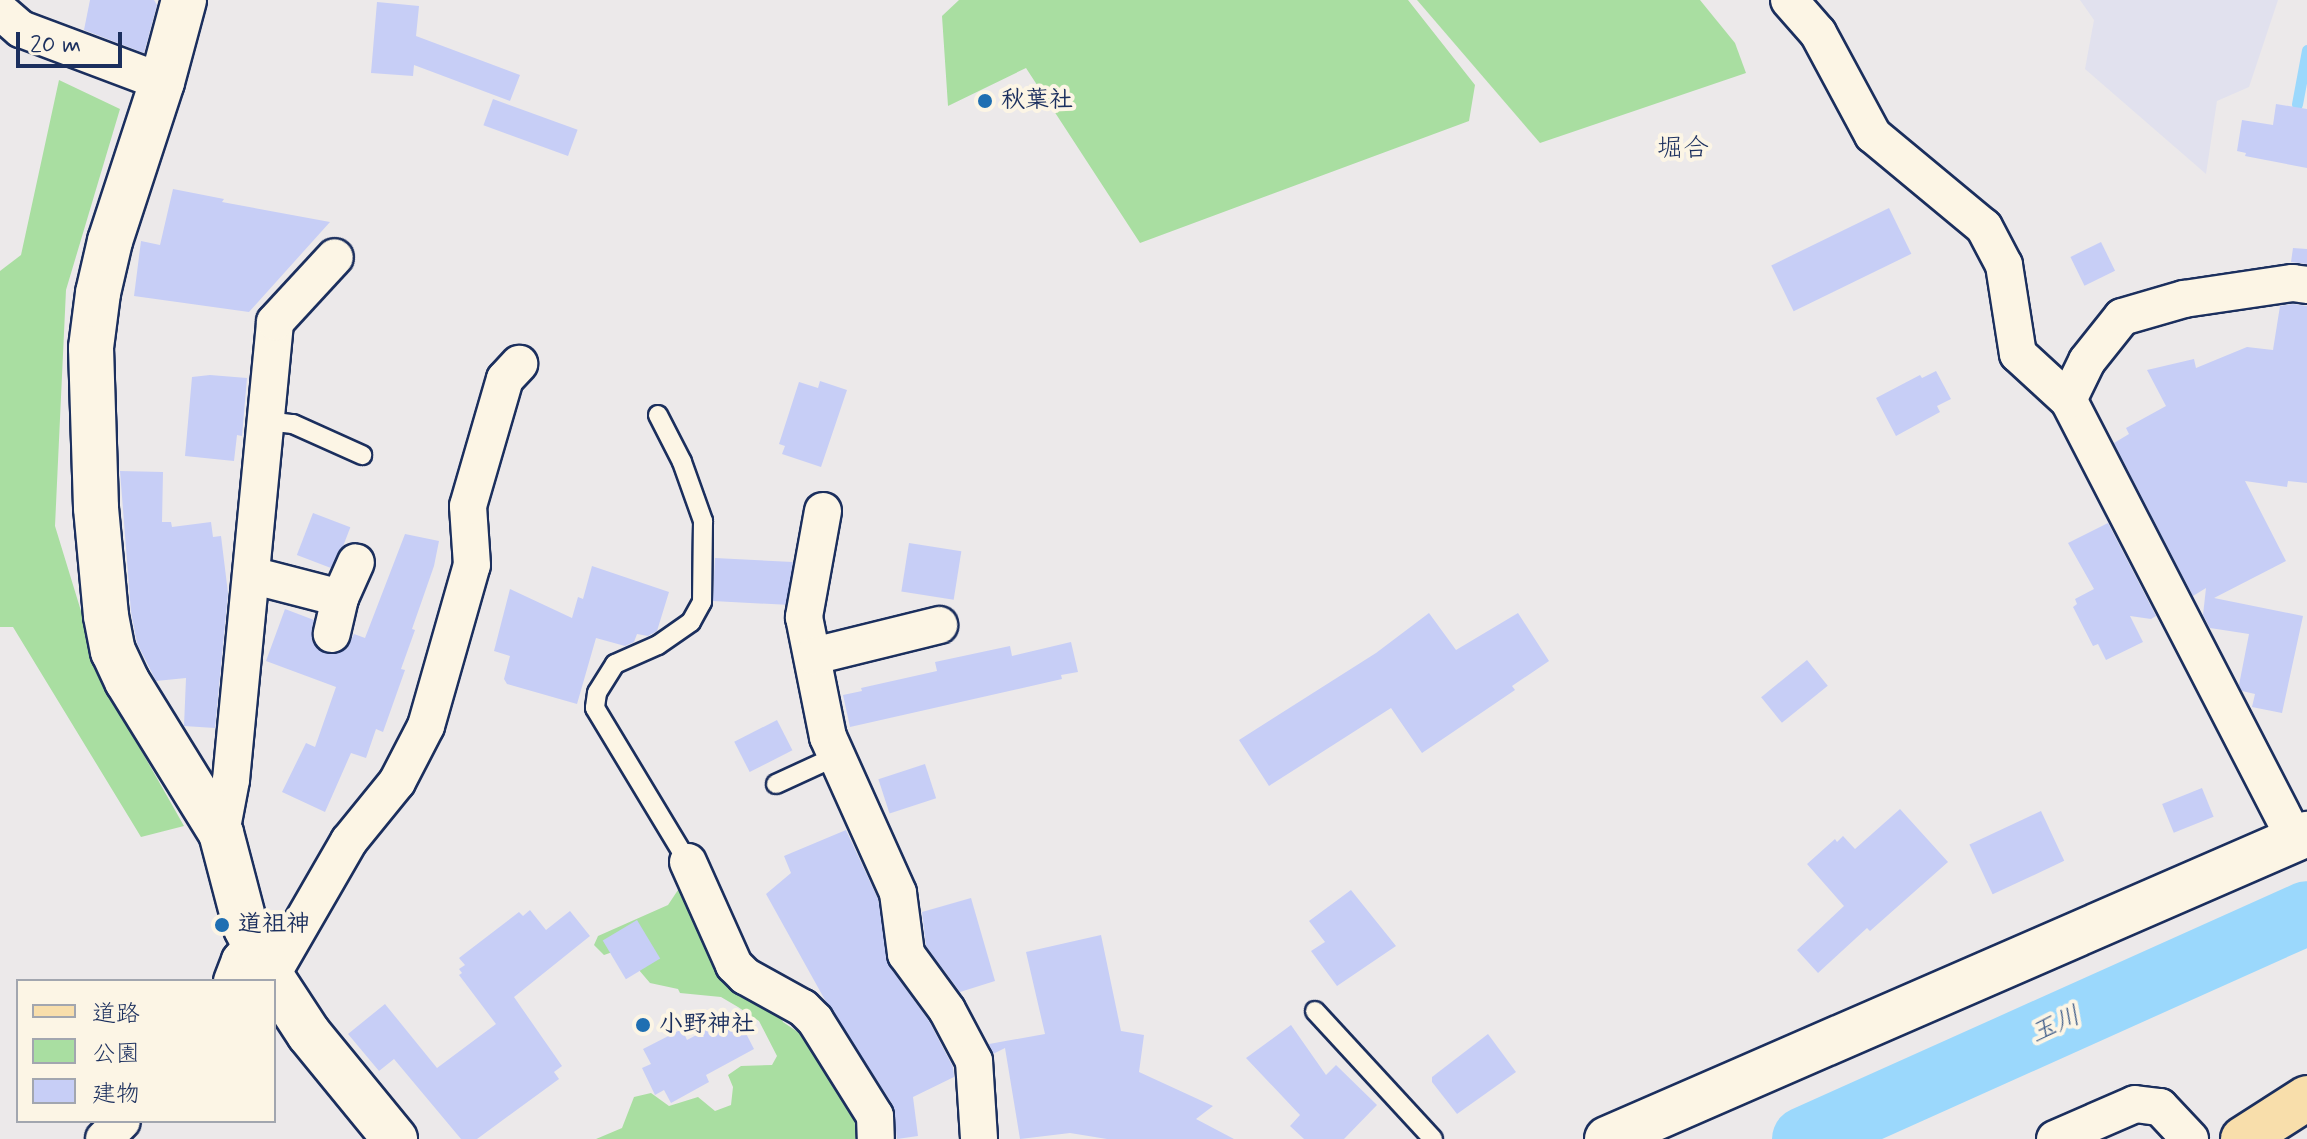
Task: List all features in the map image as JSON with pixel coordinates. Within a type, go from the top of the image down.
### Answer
[{"type":"main road","points":[[2243,1139],[2307,1098]]},
{"type":"street","points":[[184,0],[162,82],[110,241],[98,293],[91,348],[96,508],[113,651],[221,833],[246,928],[252,967]]},
{"type":"street","points":[[1607,1139],[2301,836],[2068,400],[2018,354],[2004,265],[1984,227],[1873,135],[1818,33],[1789,0]]},
{"type":"street","points":[[0,11],[28,33],[162,82]]},
{"type":"street","points":[[221,833],[231,780],[275,322],[335,257]]},
{"type":"street","points":[[2068,400],[2087,361],[2122,317],[2184,299],[2293,283],[2307,285]]},
{"type":"street","points":[[252,967],[397,782],[426,726],[472,565],[468,506],[505,379],[519,364]]},
{"type":"street","points":[[823,511],[804,617],[828,737],[898,893],[906,954],[947,1010],[974,1061],[979,1139]]},
{"type":"street","points":[[332,634],[340,598],[356,562]]},
{"type":"street","points":[[251,575],[340,598]]},
{"type":"street","points":[[814,656],[939,625]]},
{"type":"street","points":[[688,862],[734,965],[745,976],[803,1008],[815,1020],[875,1116],[876,1139]]},
{"type":"street","points":[[276,995],[395,1139]]},
{"type":"street","points":[[2055,1139],[2135,1104],[2160,1107],[2190,1139]]},
{"type":"street","points":[[104,1139],[120,1123]]},
{"type":"lane","points":[[658,415],[682,462],[703,521],[702,602],[691,622],[658,645],[615,664],[597,693],[595,708],[688,862]]},
{"type":"lane","points":[[267,421],[293,424],[362,455]]},
{"type":"lane","points":[[776,784],[837,756]]},
{"type":"lane","points":[[1315,1011],[1433,1139]]},
{"type":"shaded area","points":[[2080,0],[2278,0],[2249,87],[2217,101],[2206,174],[2085,69],[2094,20]]},
{"type":"green space","points":[[959,0],[1408,0],[1475,85],[1469,121],[1140,243],[1026,68],[948,106],[942,16]]},
{"type":"green space","points":[[1417,0],[1700,0],[1735,43],[1746,73],[1540,143]]},
{"type":"green space","points":[[59,80],[120,109],[66,290],[55,526],[103,683],[184,826],[141,837],[13,627],[0,627],[0,271],[21,255]]},
{"type":"green space","points":[[682,884],[776,1006],[783,1022],[820,1047],[860,1112],[865,1139],[596,1139],[622,1128],[634,1097],[651,1093],[669,1106],[698,1097],[715,1111],[731,1105],[733,1087],[728,1075],[741,1066],[772,1065],[777,1056],[759,1021],[738,1007],[721,997],[680,993],[678,989],[650,983],[621,949],[604,955],[594,945],[598,936],[668,905]]},
{"type":"building","points":[[90,0],[154,0],[157,5],[144,53],[84,30]]},
{"type":"building","points":[[377,2],[419,6],[416,36],[520,75],[510,101],[414,65],[413,76],[371,73]]},
{"type":"building","points":[[493,99],[578,130],[568,156],[483,125]]},
{"type":"building","points":[[2276,104],[2307,109],[2307,168],[2245,156],[2246,153],[2237,151],[2242,120],[2273,125]]},
{"type":"building","points":[[173,189],[224,199],[222,202],[330,222],[249,312],[134,296],[141,241],[160,245]]},
{"type":"building","points":[[1889,208],[1911,254],[1794,311],[1771,265]]},
{"type":"building","points":[[2101,242],[2115,271],[2084,286],[2070,257]]},
{"type":"building","points":[[2293,248],[2307,249],[2307,264],[2291,262]]},
{"type":"building","points":[[2280,306],[2307,306],[2307,483],[2288,481],[2287,487],[2245,481],[2286,561],[2214,598],[2303,616],[2282,713],[2252,707],[2255,694],[2242,691],[2239,685],[2249,634],[2210,628],[2203,615],[2206,588],[2193,596],[2114,443],[2129,434],[2126,428],[2166,406],[2147,370],[2194,359],[2196,368],[2247,347],[2273,350]]},
{"type":"building","points":[[1936,371],[1951,399],[1937,406],[1940,412],[1896,436],[1876,398],[1920,375],[1922,378]]},
{"type":"building","points":[[192,377],[247,378],[242,436],[237,435],[234,461],[185,456]]},
{"type":"building","points":[[820,381],[847,390],[821,467],[782,454],[785,446],[779,444],[799,382],[818,388]]},
{"type":"building","points":[[120,471],[163,472],[162,522],[171,522],[172,527],[211,522],[213,537],[221,536],[228,593],[215,728],[184,726],[186,678],[156,681],[137,643],[131,612]]},
{"type":"building","points":[[313,513],[350,527],[334,569],[297,555]]},
{"type":"building","points":[[2108,523],[2156,616],[2151,619],[2130,616],[2143,642],[2106,660],[2098,644],[2093,646],[2073,607],[2077,604],[2075,599],[2094,589],[2068,543]]},
{"type":"building","points":[[405,534],[439,541],[401,669],[405,670],[383,732],[376,729],[366,758],[351,753],[325,812],[282,792],[306,743],[315,747],[336,687],[266,661],[285,609],[314,620],[312,641],[327,654],[347,649],[354,634],[365,638]]},
{"type":"building","points":[[909,543],[961,551],[954,600],[901,591]]},
{"type":"building","points":[[715,558],[793,562],[791,605],[713,601]]},
{"type":"building","points":[[592,566],[669,592],[657,631],[648,636],[637,634],[634,642],[625,646],[596,638],[577,704],[507,684],[504,679],[510,656],[494,651],[510,589],[572,618],[578,597],[583,599]]},
{"type":"building","points":[[1429,613],[1456,650],[1518,613],[1549,661],[1512,686],[1515,690],[1422,753],[1391,708],[1269,786],[1239,740],[1376,653]]},
{"type":"building","points":[[1071,642],[1078,672],[1061,675],[1062,679],[850,727],[843,695],[862,691],[861,688],[937,671],[935,662],[1010,646],[1012,656]]},
{"type":"building","points":[[1807,660],[1828,686],[1782,723],[1761,697]]},
{"type":"building","points":[[777,720],[792,750],[750,772],[734,742]]},
{"type":"building","points":[[925,764],[936,798],[890,813],[878,779]]},
{"type":"building","points":[[2202,788],[2214,817],[2174,833],[2162,804]]},
{"type":"building","points":[[1900,809],[1948,862],[1870,931],[1867,928],[1818,973],[1797,950],[1844,906],[1807,864],[1835,839],[1837,842],[1843,836],[1855,849]]},
{"type":"building","points":[[2041,811],[2064,861],[1993,894],[1969,844]]},
{"type":"building","points":[[846,830],[878,899],[889,966],[929,1021],[953,1067],[954,1077],[913,1097],[918,1136],[897,1139],[893,1105],[825,1000],[766,894],[791,873],[784,856]]},
{"type":"building","points":[[1351,890],[1396,946],[1337,986],[1311,951],[1325,942],[1309,921]]},
{"type":"building","points":[[971,898],[995,981],[960,992],[926,946],[922,912]]},
{"type":"building","points":[[530,910],[546,930],[570,911],[590,936],[514,997],[562,1066],[554,1072],[559,1079],[477,1139],[461,1139],[394,1059],[379,1071],[348,1034],[385,1004],[437,1068],[496,1024],[459,975],[462,973],[459,969],[465,965],[459,958],[519,912],[523,916]]},
{"type":"building","points":[[637,920],[660,959],[626,979],[603,941]]},
{"type":"building","points":[[1101,935],[1121,1031],[1144,1035],[1139,1072],[1213,1106],[1196,1119],[1234,1139],[1107,1139],[1070,1133],[1020,1139],[1005,1048],[993,1054],[989,1044],[1045,1034],[1026,952]]},
{"type":"building","points":[[736,1014],[754,1049],[706,1075],[709,1082],[671,1103],[664,1090],[655,1095],[642,1068],[651,1064],[643,1049],[682,1029],[687,1040]]},
{"type":"building","points":[[1291,1025],[1326,1075],[1336,1065],[1377,1105],[1344,1139],[1304,1139],[1290,1126],[1300,1115],[1246,1058]]},
{"type":"building","points":[[1488,1034],[1516,1072],[1457,1114],[1432,1082],[1432,1077]]},
{"type":"waterway","points":[[2297,104],[2307,50]]},
{"type":"waterway","name":"玉川","points":[[1804,1139],[2307,913]]},
{"type":"place","name":"秋葉社","points":[[985,101]]},
{"type":"place","name":"道祖神","points":[[222,925]]},
{"type":"place","name":"小野神社","points":[[643,1025]]},
{"type":"district","name":"堀合","points":[[1683,150]]}]
